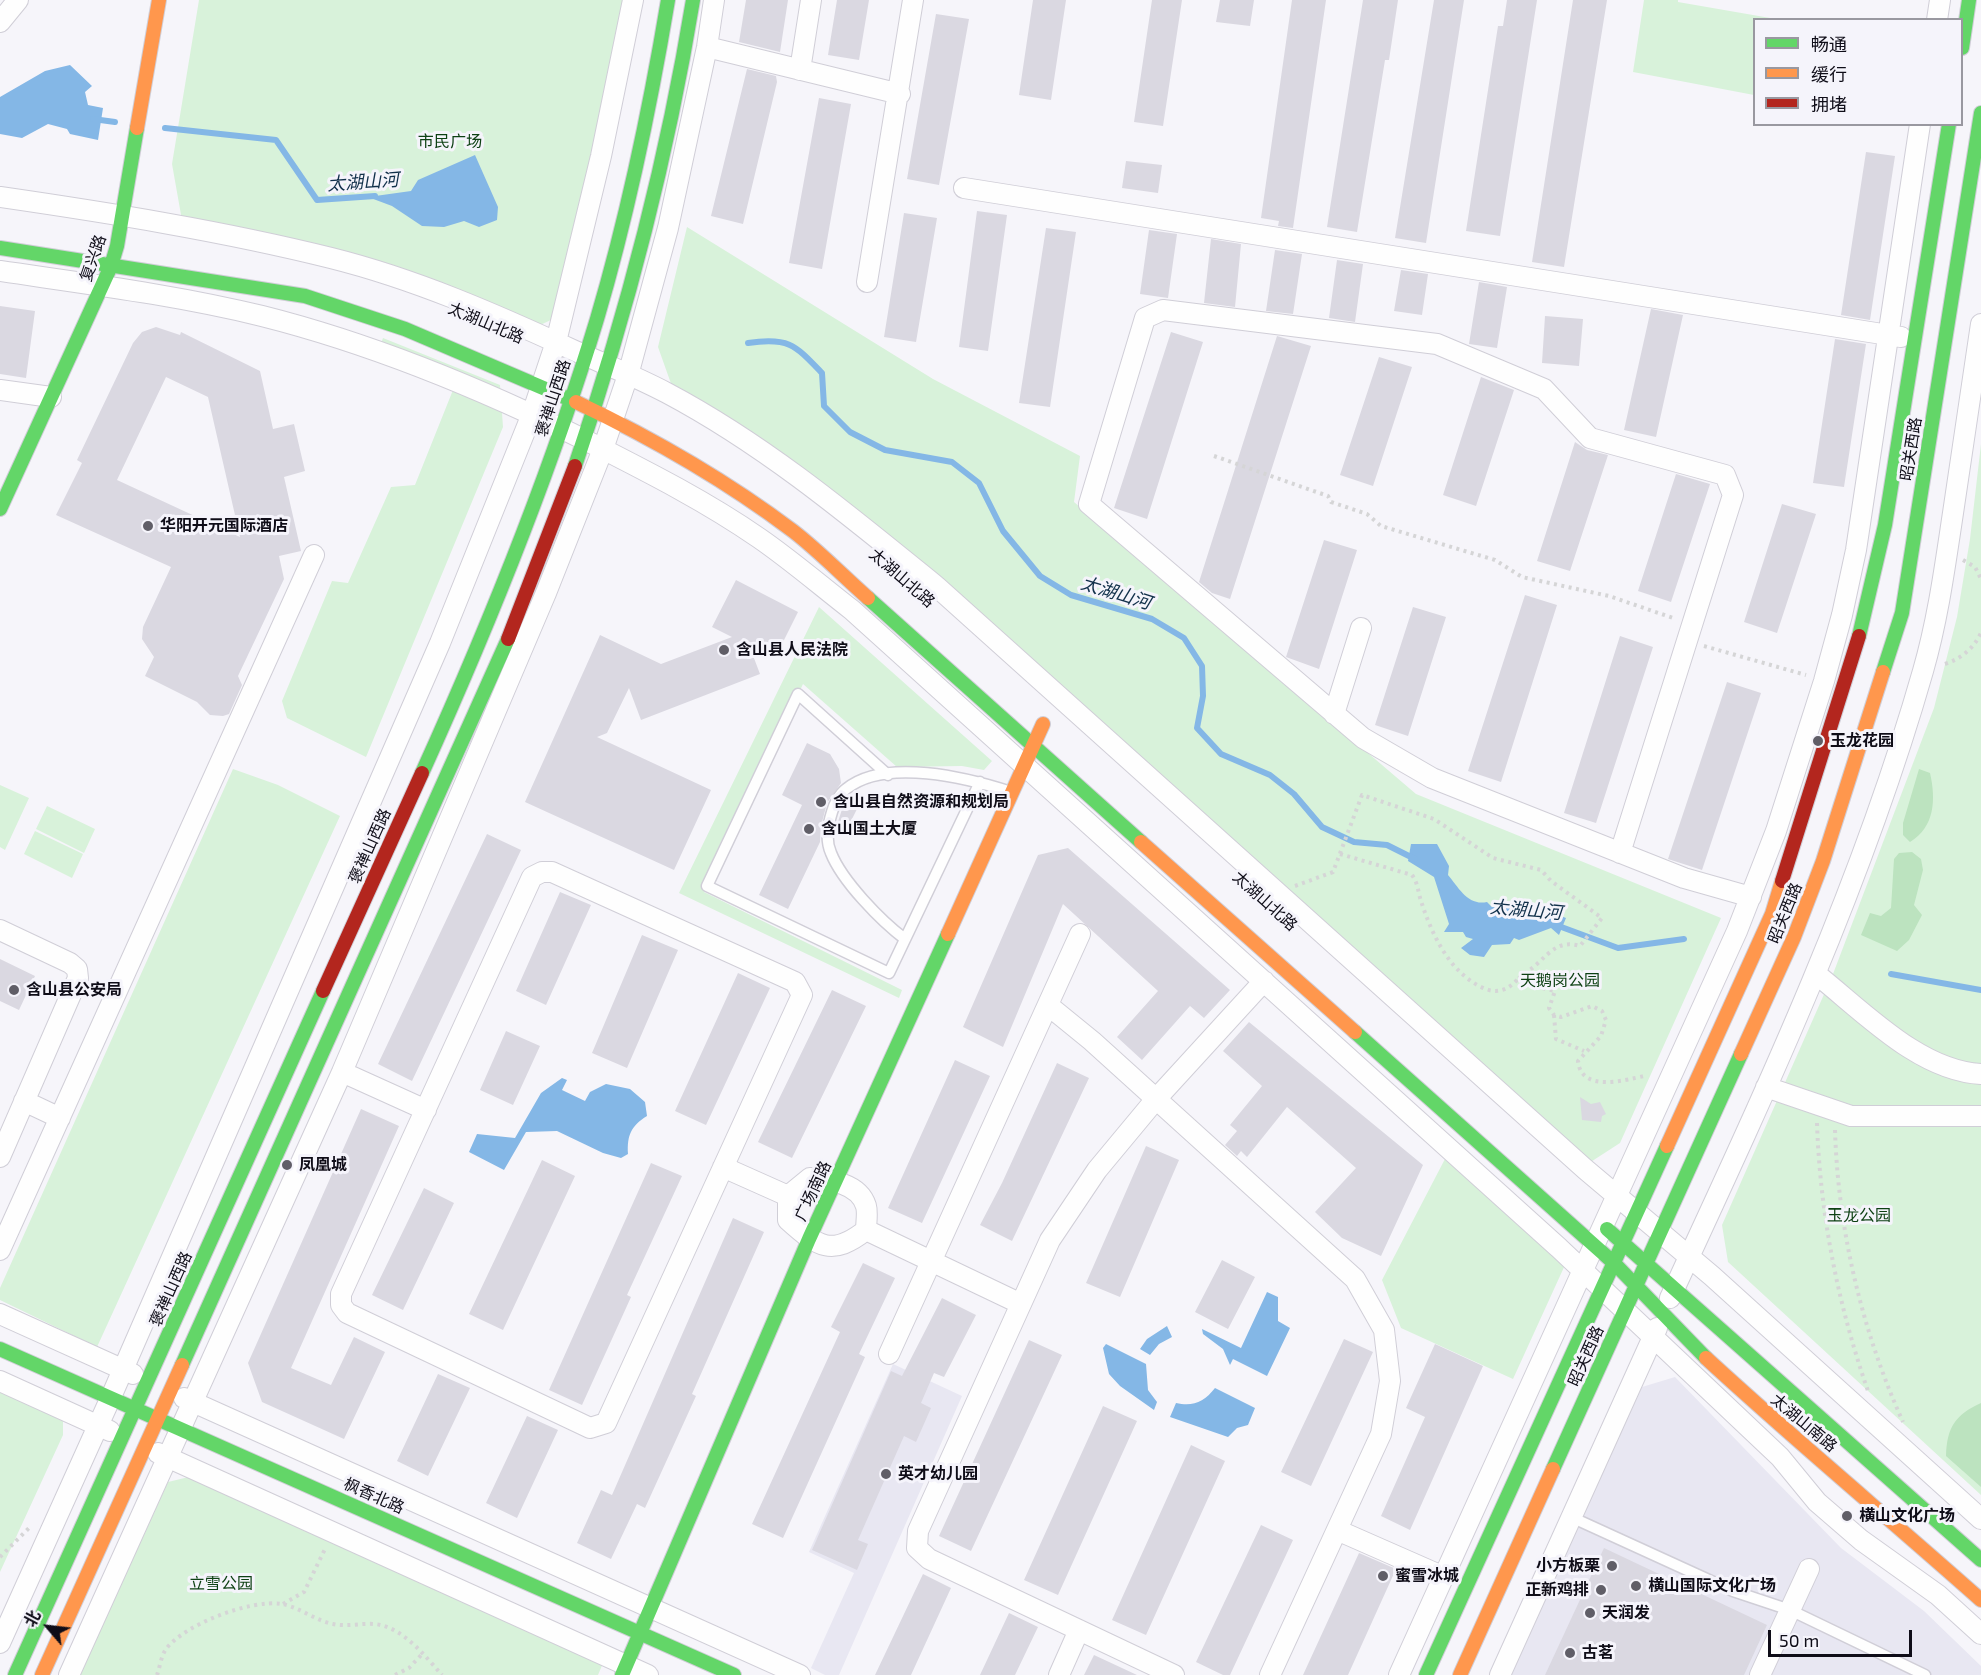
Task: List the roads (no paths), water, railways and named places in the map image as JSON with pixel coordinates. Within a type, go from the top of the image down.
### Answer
[{"type":"main road","name":"复兴路","points":[[0,509],[111,266],[117,246],[159,0]]},
{"type":"main road","name":"褒禅山西路","points":[[15,1675],[488,624],[571,399],[556,371],[585,355],[633,181],[660,56],[668,0]]},
{"type":"main road","points":[[42,1675],[510,633],[583,440],[607,365],[656,187],[684,61],[693,0]]},
{"type":"main road","points":[[1963,41],[1969,0]]},
{"type":"main road","name":"昭关西路","points":[[1460,1675],[1794,937],[1823,861],[1902,613],[1943,343],[1974,200],[1981,113]]},
{"type":"main road","name":"昭关西路","points":[[1426,1675],[1772,914],[1856,645],[1885,525],[1949,126]]},
{"type":"main road","points":[[0,248],[305,296],[405,329],[571,399],[648,436],[708,472],[794,532],[1034,743],[1614,1263]]},
{"type":"main road","points":[[556,371],[625,402]]},
{"type":"main road","name":"广场南路","points":[[624,1670],[809,1239],[1043,724]]},
{"type":"main road","points":[[1596,1220],[1623,1244]]},
{"type":"main road","name":"太湖山南路","points":[[1623,1244],[1981,1560]]},
{"type":"main road","name":"太湖山南路","points":[[1614,1263],[1663,1315],[1782,1428],[1858,1490],[1981,1600]]},
{"type":"main road","name":"枫香北路","points":[[0,1349],[734,1675]]},
{"type":"street","points":[[0,22],[18,0]]},
{"type":"street","points":[[0,1643],[123,1370],[440,644],[532,414],[541,386],[556,371],[556,342],[601,156],[633,0]]},
{"type":"street","points":[[69,1675],[342,1072],[546,593],[614,419],[625,402],[628,375],[668,228],[707,47],[714,0]]},
{"type":"street","points":[[800,70],[811,0]]},
{"type":"street","points":[[867,282],[900,94],[913,0]]},
{"type":"street","points":[[1937,18],[1940,0]]},
{"type":"street","points":[[707,47],[900,94]]},
{"type":"street","points":[[1400,1675],[1594,1245],[1596,1220],[1616,1195],[1751,897],[1767,856],[1824,681],[1856,550],[1920,126]]},
{"type":"street","points":[[964,188],[1888,335],[1979,347]]},
{"type":"street","points":[[0,197],[122,217],[332,259],[423,286],[556,342],[666,392],[742,438],[830,500],[936,586],[1981,1519]]},
{"type":"street","points":[[0,271],[167,296],[263,316],[377,351],[495,396],[532,414],[646,470],[761,539],[852,610],[1583,1270],[1780,1457],[1817,1502],[1861,1540],[1938,1595],[1981,1634]]},
{"type":"street","points":[[1620,853],[1733,495],[1725,475],[1590,438],[1544,389],[1437,344],[1163,310],[1145,318],[1089,504],[1363,738],[1432,778],[1684,879],[1751,897]]},
{"type":"street","points":[[1500,1675],[1766,1088],[1847,899],[1924,669],[1940,599],[1981,324]]},
{"type":"street","points":[[0,390],[51,397]]},
{"type":"street","points":[[0,1250],[314,555]]},
{"type":"street","points":[[1334,714],[1361,628]]},
{"type":"street","points":[[1767,856],[1788,864]]},
{"type":"street","points":[[543,872],[552,872],[795,982],[800,987],[802,995],[606,1423],[590,1428],[347,1313],[341,1305],[341,1294],[426,1110],[532,877],[543,872]]},
{"type":"street","points":[[0,930],[70,963],[77,969],[78,978],[0,1157]]},
{"type":"street","points":[[889,1354],[1080,934]]},
{"type":"street","points":[[1816,974],[1922,1056],[1947,1068],[1981,1074]]},
{"type":"street","points":[[1174,1675],[929,1559],[917,1548],[918,1531],[1050,1240],[1097,1170],[1156,1099],[1263,981]]},
{"type":"street","points":[[1049,1006],[1156,1099],[1354,1279],[1384,1330],[1390,1382],[1381,1434],[1270,1675]]},
{"type":"street","points":[[342,1072],[426,1110]]},
{"type":"street","points":[[1766,1088],[1851,1116],[1981,1116]]},
{"type":"street","points":[[24,1101],[60,1118]]},
{"type":"street","points":[[723,1167],[789,1196]]},
{"type":"street","points":[[810,1178],[835,1181],[857,1192],[862,1199],[867,1207],[866,1230],[849,1244],[828,1246],[809,1239],[788,1220],[789,1196],[810,1178]]},
{"type":"street","points":[[866,1230],[1021,1304]]},
{"type":"street","points":[[0,1314],[800,1675]]},
{"type":"street","points":[[0,1381],[333,1532],[624,1670],[648,1675]]},
{"type":"street","points":[[1337,1530],[1444,1577]]},
{"type":"street","points":[[1760,1675],[1809,1569]]},
{"type":"street","points":[[1432,1603],[1515,1641]]},
{"type":"street","points":[[1059,1675],[1079,1630]]},
{"type":"lane","points":[[888,775],[798,694],[707,886],[889,973],[980,782]]},
{"type":"lane","points":[[905,939],[884,924],[842,871],[830,852],[827,828],[834,804],[845,789],[869,778],[888,775],[932,773],[980,782],[1012,792]]},
{"type":"lane","points":[[1571,1517],[1734,1591],[1790,1610],[1925,1675]]},
{"type":"water","points":[[70,65],[92,86],[85,92],[88,105],[103,108],[98,140],[70,134],[67,129],[48,124],[22,138],[0,134],[0,97],[45,71]]},
{"type":"water","points":[[475,155],[498,207],[497,220],[479,227],[464,221],[444,227],[422,226],[392,206],[368,197],[411,191],[418,180]]},
{"type":"water","points":[[1411,844],[1437,844],[1449,866],[1448,875],[1469,899],[1480,903],[1487,902],[1492,907],[1531,909],[1534,915],[1548,911],[1566,918],[1559,935],[1551,928],[1519,940],[1514,938],[1510,944],[1492,945],[1484,957],[1470,955],[1461,948],[1473,939],[1466,937],[1463,932],[1444,932],[1449,924],[1434,877],[1408,861]]},
{"type":"water","points":[[562,1078],[567,1080],[562,1090],[585,1101],[590,1092],[606,1084],[630,1089],[645,1102],[647,1116],[637,1123],[631,1132],[628,1154],[621,1158],[603,1153],[557,1131],[526,1132],[504,1170],[469,1152],[477,1134],[515,1138],[541,1093]]},
{"type":"water","points":[[1267,1292],[1278,1297],[1278,1321],[1290,1328],[1267,1376],[1233,1359],[1230,1365],[1223,1349],[1203,1334],[1202,1329],[1241,1348]]},
{"type":"water","points":[[1167,1326],[1172,1337],[1159,1344],[1150,1355],[1140,1349],[1147,1339]]},
{"type":"water","points":[[1106,1344],[1146,1364],[1148,1390],[1157,1402],[1154,1410],[1120,1386],[1109,1374],[1103,1348]]},
{"type":"water","points":[[1215,1388],[1255,1408],[1248,1425],[1237,1428],[1228,1437],[1170,1417],[1176,1403],[1198,1402],[1207,1397]]},
{"type":"waterway","name":"太湖山河","points":[[93,119],[115,122]]},
{"type":"waterway","name":"太湖山河","points":[[165,128],[276,140],[317,200],[375,196]]},
{"type":"waterway","name":"太湖山河","points":[[748,343],[782,342],[805,356],[822,373],[824,406],[850,432],[885,450],[952,462],[979,483],[1003,531],[1040,576],[1071,595],[1152,619],[1184,638],[1202,666],[1203,696],[1197,728],[1221,754],[1270,775],[1294,794],[1322,827],[1354,842],[1387,845],[1415,859]]},
{"type":"waterway","name":"太湖山河","points":[[1556,925],[1618,948],[1684,939]]},
{"type":"waterway","name":"太湖山河","points":[[1891,974],[1981,990]]},
{"type":"place","name":"华阳开元国际酒店","points":[[148,526]]},
{"type":"place","name":"含山县人民法院","points":[[724,650]]},
{"type":"place","name":"玉龙花园","points":[[1818,741]]},
{"type":"place","name":"含山县自然资源和规划局","points":[[821,802]]},
{"type":"place","name":"含山国土大厦","points":[[809,829]]},
{"type":"place","name":"含山县公安局","points":[[14,990]]},
{"type":"place","name":"凤凰城","points":[[287,1165]]},
{"type":"place","name":"英才幼儿园","points":[[886,1474]]},
{"type":"place","name":"横山文化广场","points":[[1847,1516]]},
{"type":"place","name":"小方板栗","points":[[1612,1566]]},
{"type":"place","name":"蜜雪冰城","points":[[1383,1576]]},
{"type":"place","name":"横山国际文化广场","points":[[1636,1586]]},
{"type":"place","name":"正新鸡排","points":[[1601,1590]]},
{"type":"place","name":"天润发","points":[[1590,1613]]},
{"type":"place","name":"古茗","points":[[1570,1653]]},
{"type":"park label","name":"市民广场","points":[[450,142]]},
{"type":"park label","name":"天鹅岗公园","points":[[1560,981]]},
{"type":"park label","name":"玉龙公园","points":[[1859,1216]]},
{"type":"park label","name":"立雪公园","points":[[221,1584]]}]
